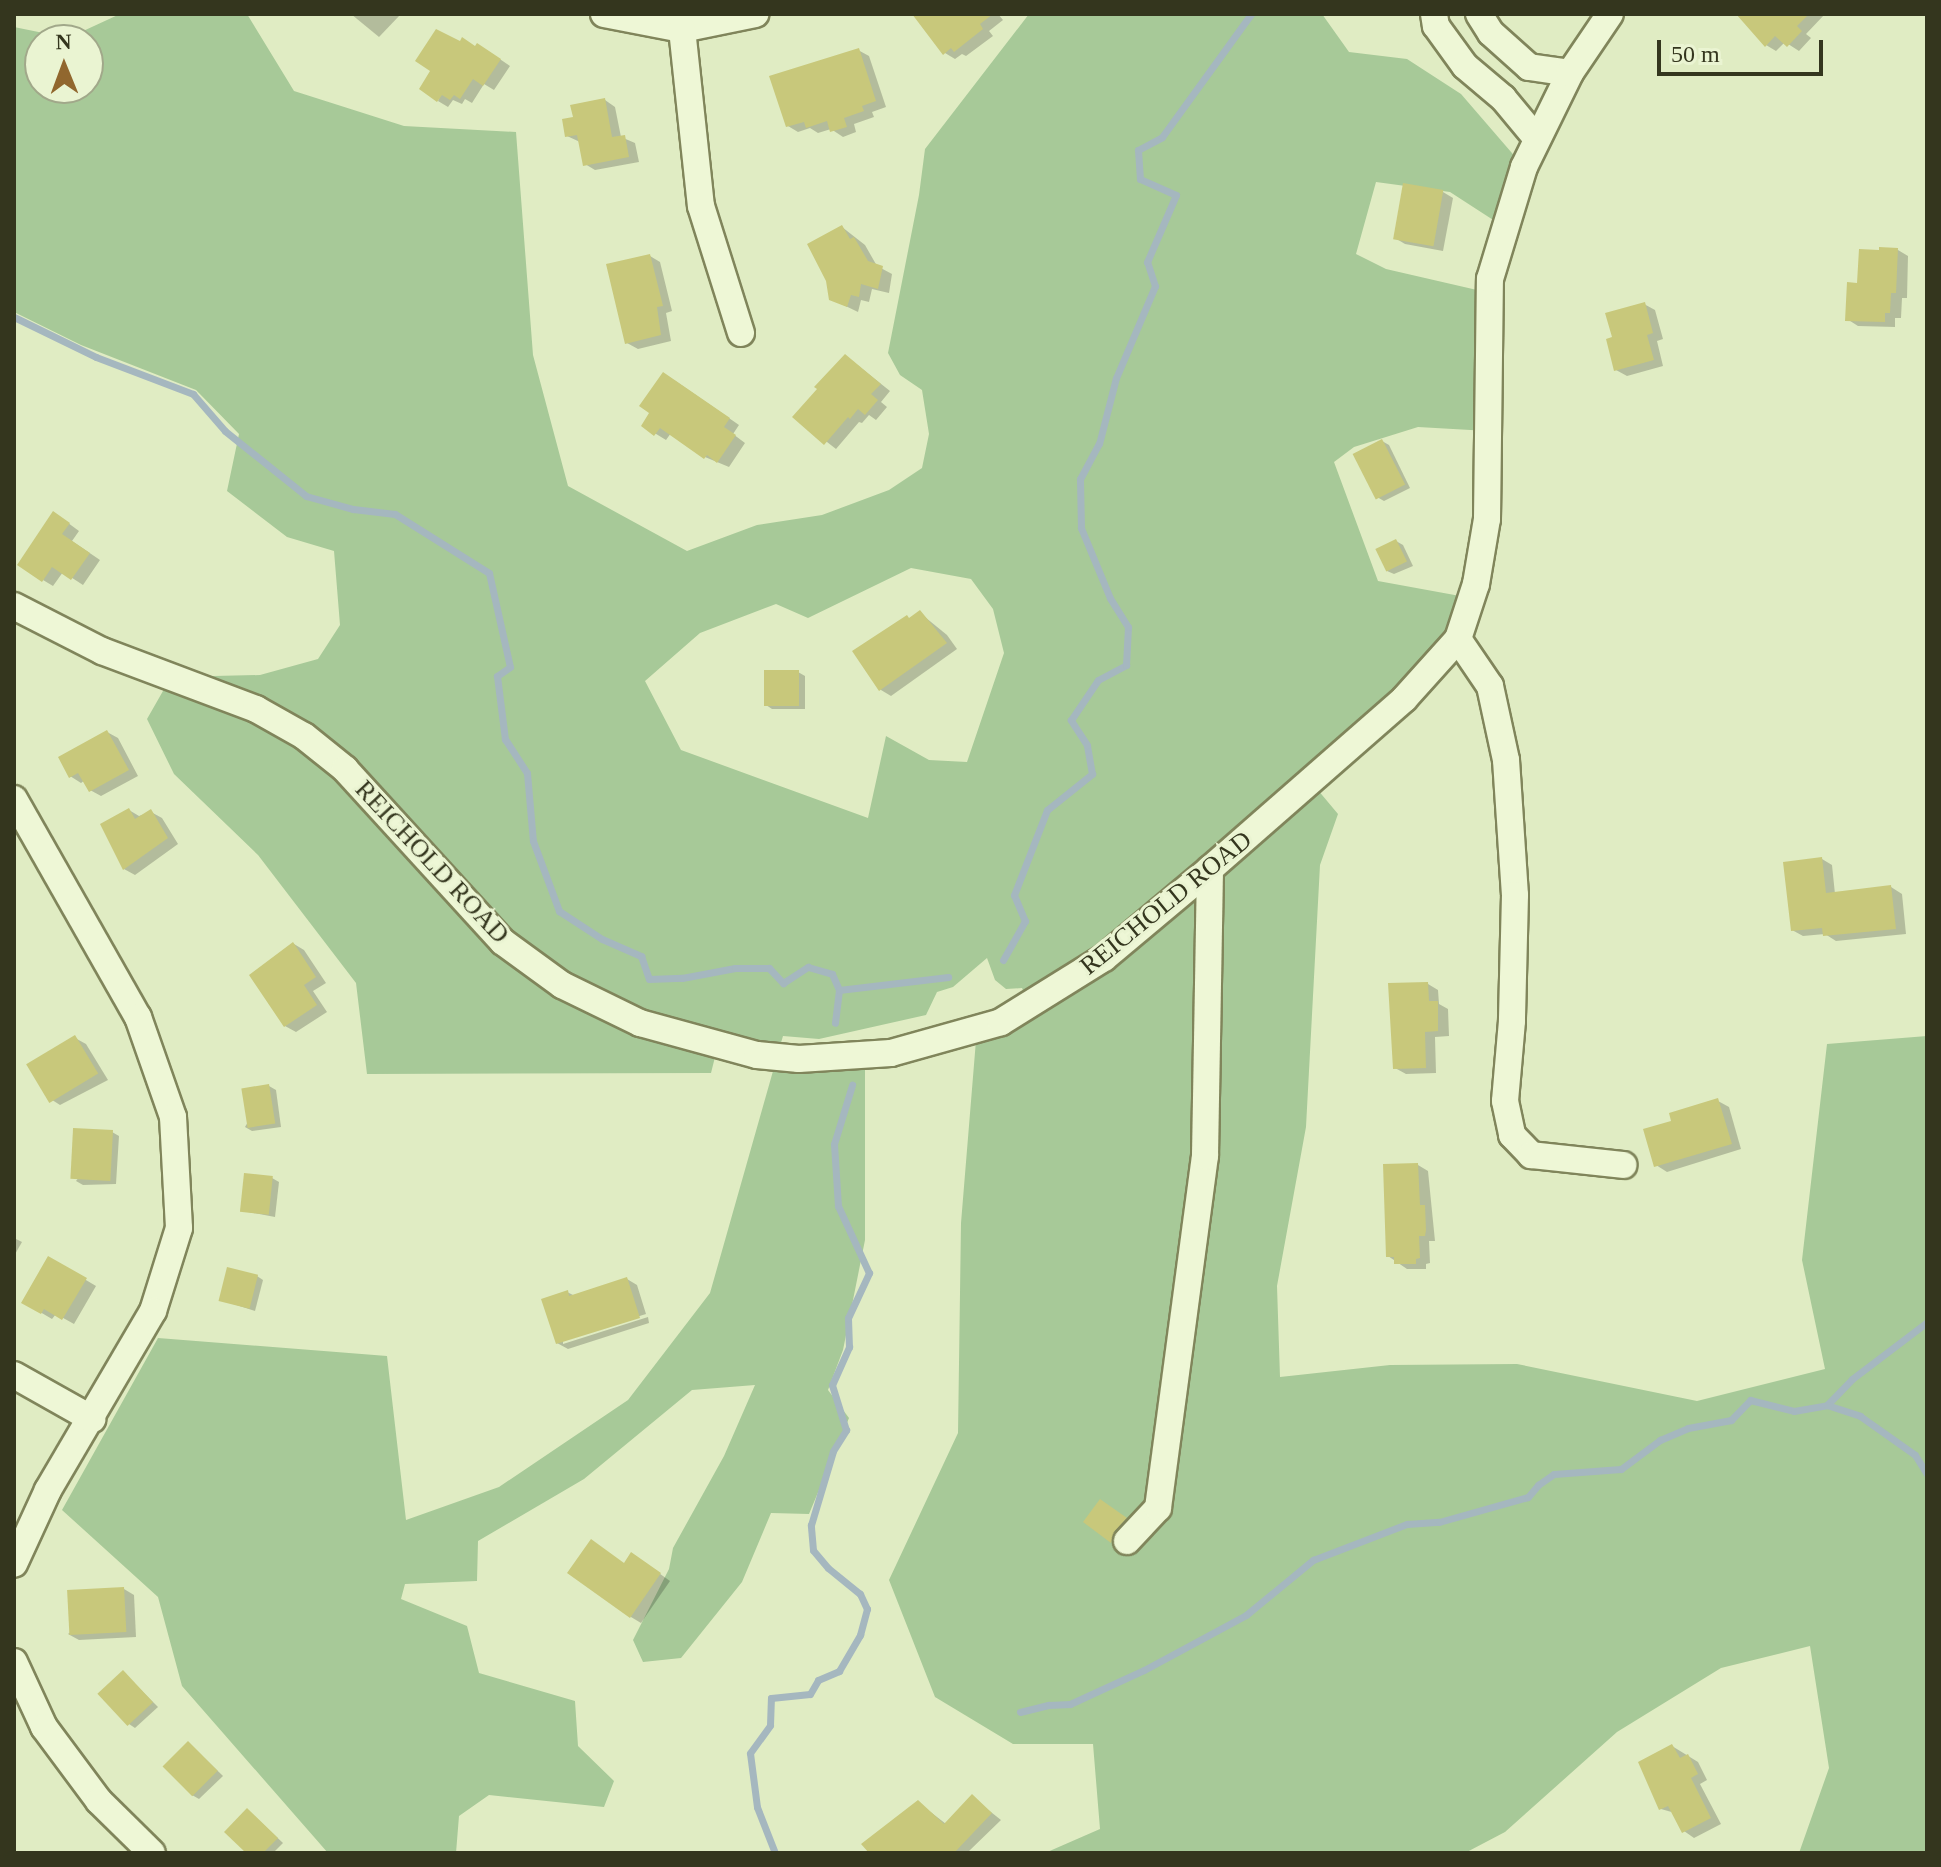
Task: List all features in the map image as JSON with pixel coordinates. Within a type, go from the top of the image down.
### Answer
[{"type":"street","points":[[604,14],[682,29],[755,14]]},
{"type":"street","points":[[1434,14],[1436,26],[1465,66],[1503,98],[1537,139]]},
{"type":"street","points":[[1479,14],[1491,33],[1529,67],[1570,73]]},
{"type":"street","name":"REICHOLD ROAD","points":[[14,606],[102,651],[256,709],[315,744],[345,769],[503,942],[562,985],[640,1023],[757,1055],[799,1059],[891,1053],[1001,1022],[1104,958],[1404,699],[1458,639],[1476,584],[1487,519],[1490,279],[1517,184],[1537,139],[1570,73],[1610,14]]},
{"type":"street","points":[[682,29],[701,206],[741,333]]},
{"type":"street","points":[[1458,639],[1490,686],[1506,760],[1515,895],[1512,1021],[1505,1101],[1512,1135],[1531,1155],[1623,1165]]},
{"type":"street","points":[[14,799],[138,1017],[173,1117],[179,1228],[153,1311],[48,1490],[14,1564]]},
{"type":"street","points":[[1127,1541],[1158,1508],[1205,1156],[1210,869]]},
{"type":"street","points":[[14,1375],[92,1419]]},
{"type":"street","points":[[14,1662],[44,1727],[99,1801],[152,1853]]},
{"type":"green space","points":[[120,14],[247,14],[294,91],[404,126],[516,132],[533,355],[568,486],[687,551],[757,525],[822,515],[889,490],[922,468],[929,434],[922,390],[900,375],[888,353],[925,149],[1029,14],[1322,14],[1349,52],[1407,59],[1461,94],[1524,167],[1504,227],[1450,192],[1376,182],[1356,254],[1386,269],[1490,293],[1488,431],[1418,427],[1354,447],[1334,462],[1378,581],[1471,598],[1458,639],[1312,783],[1338,814],[1320,865],[1306,1127],[1277,1286],[1280,1377],[1390,1365],[1517,1364],[1697,1401],[1825,1369],[1802,1260],[1827,1044],[1927,1036],[1927,1853],[1799,1853],[1829,1768],[1810,1646],[1721,1668],[1617,1732],[1505,1832],[1465,1853],[1045,1853],[1100,1829],[1093,1744],[1013,1744],[935,1697],[889,1580],[958,1433],[961,1223],[977,1028],[1029,1004],[1022,988],[1006,989],[995,980],[987,958],[953,987],[937,992],[926,1015],[819,1039],[783,1036],[777,1056],[865,1054],[865,1240],[843,1350],[828,1390],[849,1418],[809,1514],[771,1513],[742,1582],[681,1658],[643,1662],[633,1640],[669,1569],[673,1548],[724,1456],[755,1385],[692,1390],[584,1479],[478,1541],[477,1581],[405,1584],[401,1599],[467,1626],[479,1673],[575,1701],[578,1746],[614,1781],[604,1807],[489,1795],[459,1816],[456,1853],[328,1853],[182,1686],[158,1597],[62,1510],[158,1338],[387,1356],[406,1520],[499,1487],[628,1400],[710,1293],[777,1057],[718,1045],[711,1073],[367,1074],[356,983],[258,855],[174,774],[147,719],[171,677],[260,675],[318,659],[340,625],[334,551],[287,537],[227,491],[239,434],[196,390],[81,345],[14,312],[14,27],[24,29],[24,104],[104,104],[104,24],[98,24]],"holes":[[[911,568],[971,579],[993,609],[1004,653],[967,762],[929,760],[886,736],[868,818],[681,750],[645,681],[700,633],[776,604],[808,618]]]},
{"type":"building","points":[[912,14],[993,14],[980,24],[983,29],[954,52],[951,48],[943,55]]},
{"type":"building","points":[[1736,14],[1809,14],[1797,26],[1802,31],[1787,47],[1775,36],[1765,47]]},
{"type":"building","points":[[436,29],[460,41],[462,37],[475,46],[477,43],[501,59],[483,86],[473,79],[460,99],[454,95],[450,100],[442,95],[437,102],[419,89],[430,71],[415,61]]},
{"type":"building","points":[[859,48],[876,101],[862,106],[864,111],[844,118],[847,127],[830,132],[827,121],[806,128],[804,122],[786,127],[769,76]]},
{"type":"building","points":[[605,98],[612,137],[625,135],[629,157],[583,166],[577,135],[565,137],[562,119],[573,117],[570,105]]},
{"type":"building","points":[[1403,183],[1443,190],[1433,246],[1393,239]]},
{"type":"building","points":[[842,225],[850,239],[854,237],[868,261],[883,266],[878,289],[861,284],[859,297],[851,295],[847,307],[829,300],[826,281],[807,244]]},
{"type":"building","points":[[1879,247],[1898,248],[1896,293],[1891,293],[1890,313],[1885,313],[1885,322],[1845,321],[1847,282],[1857,283],[1859,249],[1879,250]]},
{"type":"building","points":[[650,254],[663,306],[657,307],[661,335],[625,344],[606,264]]},
{"type":"building","points":[[1645,302],[1653,333],[1647,335],[1654,360],[1614,371],[1606,339],[1612,337],[1605,313]]},
{"type":"building","points":[[845,354],[881,384],[871,394],[878,400],[865,415],[858,409],[850,419],[848,417],[824,445],[792,417],[817,389],[814,387]]},
{"type":"building","points":[[663,372],[730,418],[724,427],[736,435],[717,463],[707,455],[704,459],[660,428],[654,436],[641,426],[649,413],[639,406]]},
{"type":"building","points":[[1382,439],[1405,484],[1376,499],[1353,454]]},
{"type":"building","points":[[53,511],[70,523],[62,534],[90,553],[71,580],[52,567],[42,582],[17,565]]},
{"type":"building","points":[[1396,539],[1407,561],[1386,572],[1375,549]]},
{"type":"building","points":[[920,610],[947,643],[879,691],[852,651],[907,615],[909,618]]},
{"type":"building","points":[[764,670],[799,670],[799,706],[764,706]]},
{"type":"building","points":[[107,730],[129,770],[89,792],[78,773],[69,778],[58,757]]},
{"type":"building","points":[[129,808],[135,819],[151,809],[168,838],[123,870],[100,824]]},
{"type":"building","points":[[1822,857],[1826,893],[1891,885],[1896,929],[1823,936],[1822,928],[1791,931],[1783,862]]},
{"type":"building","points":[[293,942],[316,977],[304,985],[317,1005],[284,1027],[249,975]]},
{"type":"building","points":[[1428,982],[1429,1001],[1438,1001],[1438,1031],[1425,1032],[1426,1068],[1393,1069],[1388,983]]},
{"type":"building","points":[[75,1035],[98,1074],[49,1103],[26,1064]]},
{"type":"building","points":[[269,1084],[275,1124],[248,1128],[241,1088]]},
{"type":"building","points":[[1718,1098],[1732,1144],[1654,1167],[1643,1129],[1671,1121],[1669,1113]]},
{"type":"building","points":[[73,1128],[113,1130],[110,1181],[70,1179]]},
{"type":"building","points":[[1418,1163],[1420,1205],[1425,1205],[1426,1230],[1425,1236],[1419,1236],[1420,1258],[1416,1259],[1416,1264],[1394,1264],[1394,1257],[1386,1257],[1383,1164]]},
{"type":"building","points":[[244,1173],[273,1176],[269,1215],[240,1212]]},
{"type":"building","points":[[48,1256],[87,1278],[62,1320],[44,1309],[41,1314],[21,1303]]},
{"type":"building","points":[[227,1267],[258,1275],[250,1309],[219,1301]]},
{"type":"building","points":[[627,1277],[640,1318],[556,1344],[541,1299],[568,1290],[569,1296]]},
{"type":"building","points":[[1100,1499],[1127,1518],[1115,1531],[1111,1543],[1083,1522]]},
{"type":"building","points":[[591,1539],[624,1563],[631,1552],[661,1573],[630,1618],[567,1573]]},
{"type":"building","points":[[124,1587],[126,1632],[69,1635],[67,1590]]},
{"type":"building","points":[[123,1670],[153,1702],[127,1726],[97,1694]]},
{"type":"building","points":[[188,1741],[218,1771],[192,1796],[163,1766]]},
{"type":"building","points":[[1672,1744],[1680,1758],[1688,1754],[1698,1774],[1691,1778],[1711,1818],[1682,1833],[1668,1806],[1659,1810],[1638,1762]]},
{"type":"building","points":[[972,1794],[992,1813],[954,1853],[869,1853],[861,1844],[918,1800],[944,1824]]},
{"type":"building","points":[[247,1808],[278,1838],[263,1853],[246,1853],[224,1832]]},
{"type":"waterway","points":[[1003,960],[1025,921],[1014,895],[1047,810],[1092,774],[1087,745],[1071,720],[1098,680],[1126,665],[1128,627],[1110,598],[1081,528],[1080,479],[1099,444],[1116,378],[1155,286],[1147,262],[1176,195],[1140,179],[1138,150],[1162,137],[1251,14]]},
{"type":"waterway","points":[[14,317],[96,357],[193,394],[225,431],[306,496],[353,509],[395,514],[489,573],[510,667],[497,676],[505,739],[527,773],[533,841],[559,911],[602,939],[641,956],[649,979],[682,978],[735,968],[769,968],[783,983],[808,967],[832,974],[839,990],[835,1023]]},
{"type":"waterway","points":[[839,990],[948,977]]},
{"type":"waterway","points":[[775,1853],[757,1807],[750,1753],[770,1725],[771,1698],[810,1694],[818,1680],[839,1671],[860,1635],[867,1609],[860,1594],[828,1568],[813,1550],[811,1525],[833,1451],[846,1430],[832,1385],[849,1347],[848,1318],[869,1273],[838,1206],[834,1144],[852,1085]]},
{"type":"waterway","points":[[1827,1405],[1852,1379],[1927,1322]]},
{"type":"waterway","points":[[1020,1712],[1070,1704],[1144,1670],[1246,1615],[1313,1560],[1407,1524],[1439,1522],[1528,1497],[1554,1474],[1621,1469],[1660,1440],[1688,1428],[1731,1420],[1750,1400],[1794,1411],[1827,1405],[1860,1416],[1915,1455],[1927,1474]]}]
